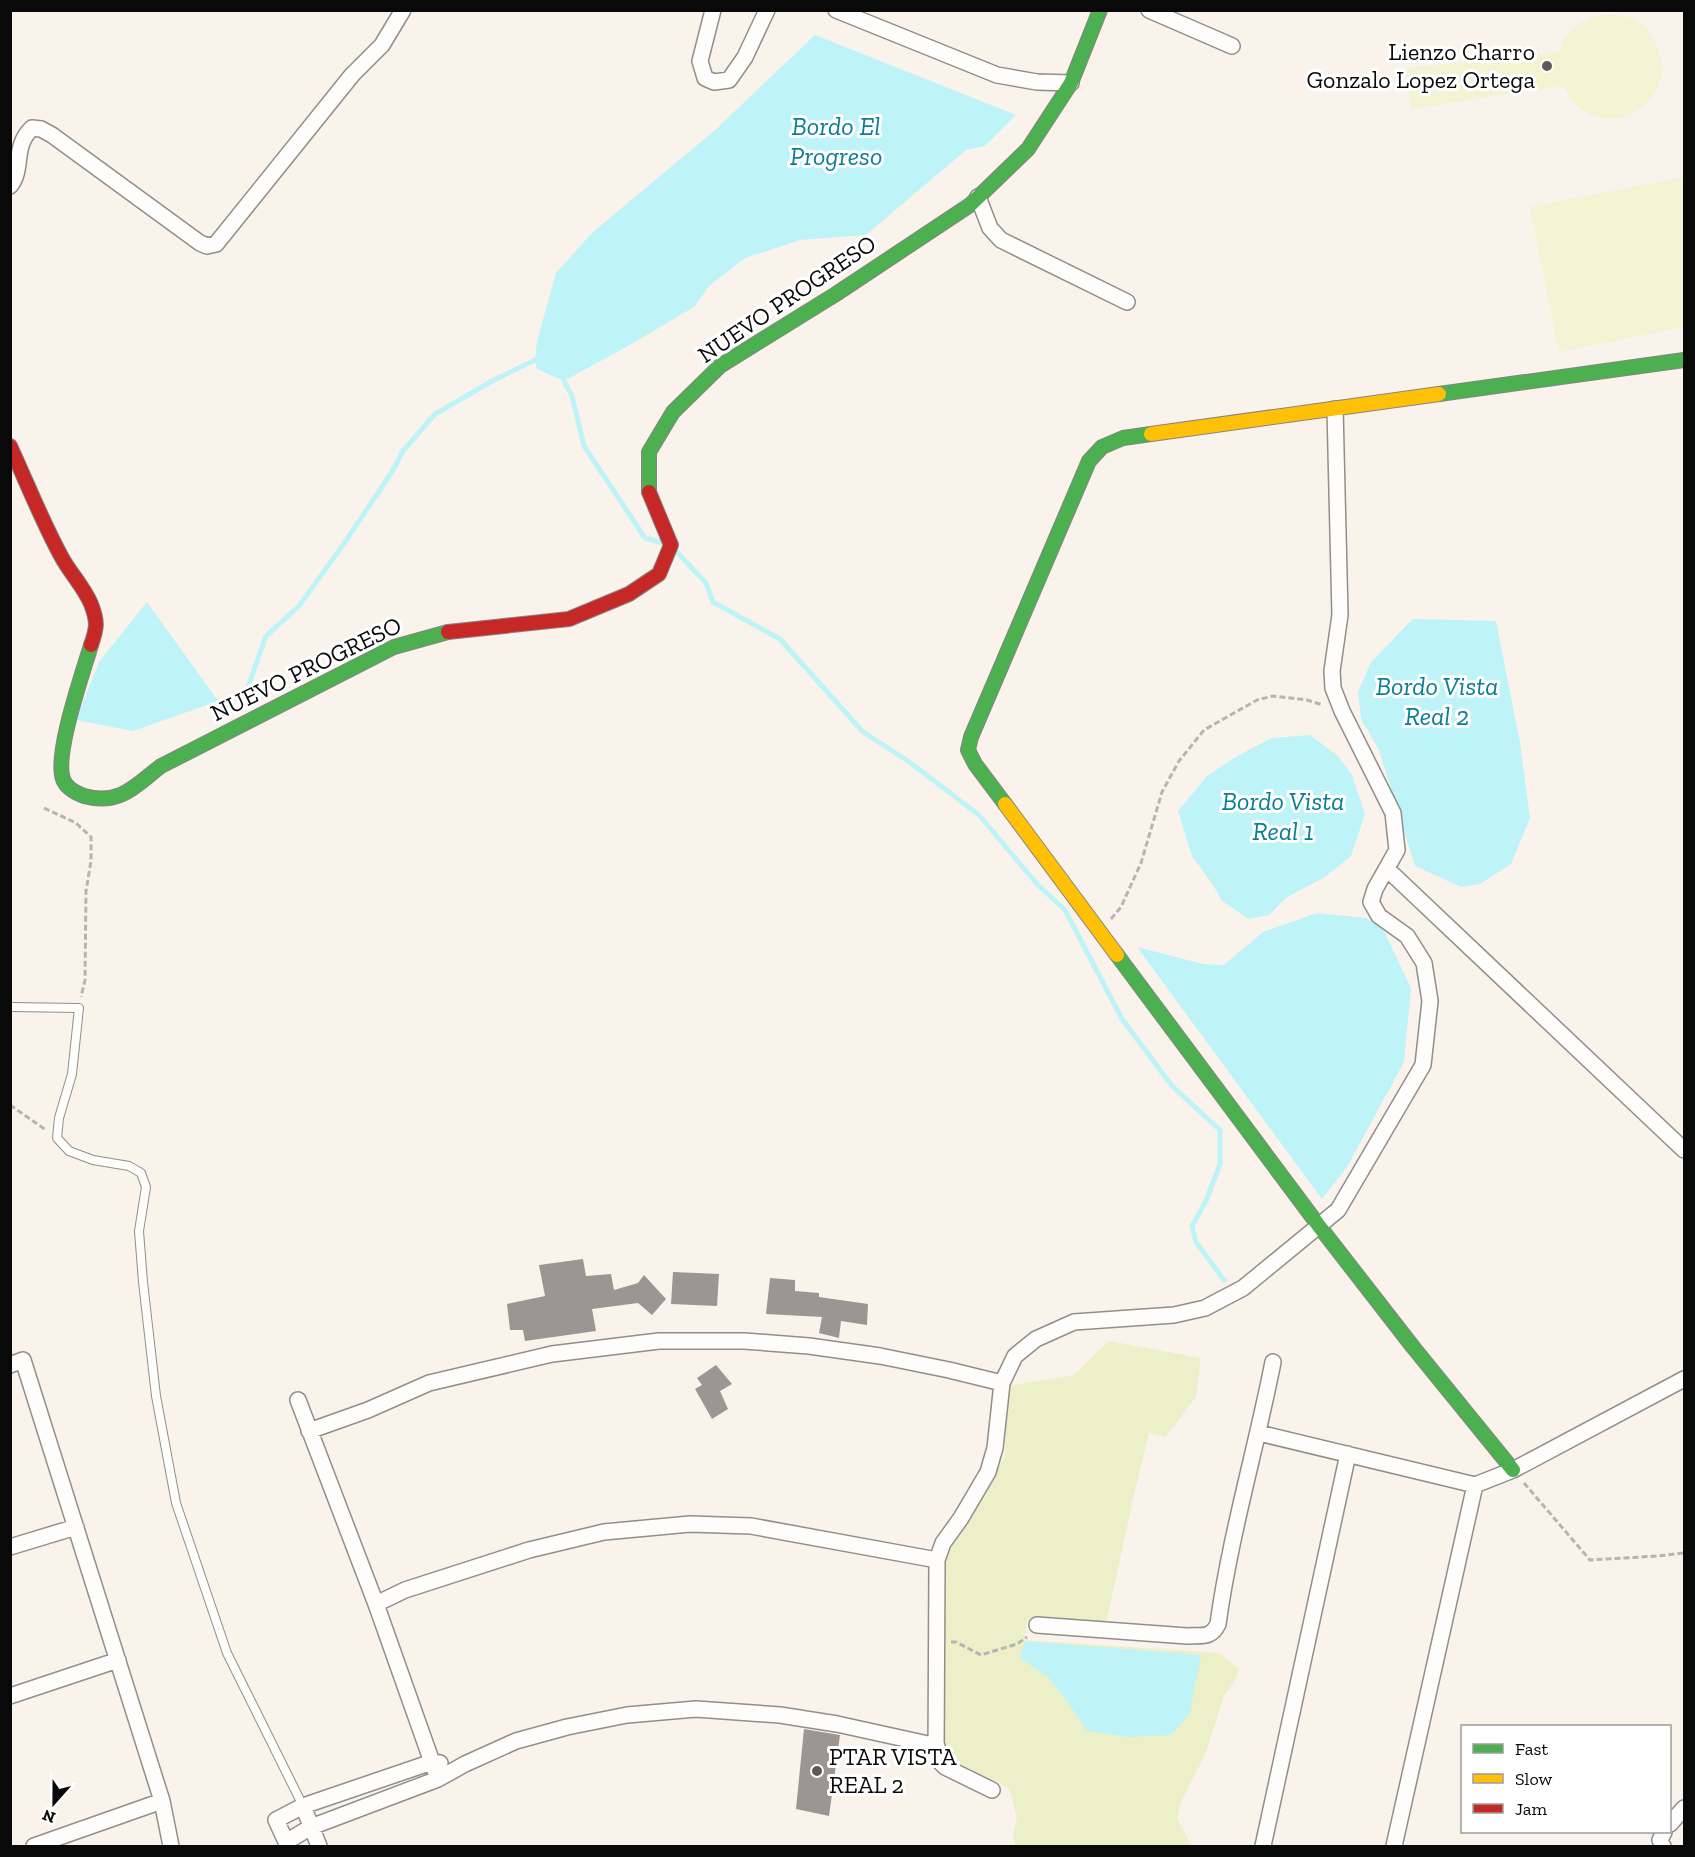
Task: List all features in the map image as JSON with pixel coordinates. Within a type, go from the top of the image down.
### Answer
[{"type":"street","points":[[10,186],[15,180],[24,135],[32,128],[41,129],[200,243],[207,246],[216,244],[352,75],[381,45],[403,10]]},
{"type":"street","points":[[713,10],[700,61],[705,78],[714,82],[729,80],[745,57],[767,10]]},
{"type":"street","points":[[836,10],[997,75],[1037,82],[1071,83]]},
{"type":"street","name":"NUEVO PROGRESO","points":[[10,446],[49,533],[91,604],[97,627],[70,713],[61,764],[63,781],[75,793],[92,798],[117,798],[161,766],[394,646],[455,630],[569,618],[629,594],[659,574],[671,545],[649,492],[649,452],[673,412],[720,366],[836,294],[970,205],[1028,148],[1071,83],[1100,10]]},
{"type":"street","points":[[1149,10],[1232,46]]},
{"type":"street","points":[[978,197],[990,228],[1001,240],[1127,302]]},
{"type":"street","points":[[1513,1470],[1319,1226],[975,764],[968,750],[971,737],[1089,461],[1102,447],[1123,438],[1684,360]]},
{"type":"street","points":[[992,1790],[945,1767],[936,1758],[937,1560],[943,1543],[961,1518],[988,1472],[995,1448],[1002,1383],[1015,1356],[1036,1339],[1074,1322],[1174,1315],[1205,1308],[1243,1288],[1338,1210],[1423,1065],[1430,1001],[1424,963],[1407,936],[1379,916],[1371,902],[1375,889],[1397,850],[1394,813],[1342,711],[1333,688],[1332,671],[1340,615],[1335,410]]},
{"type":"street","points":[[1387,869],[1684,1150]]},
{"type":"street","points":[[309,1431],[368,1410],[429,1383],[552,1354],[659,1341],[744,1341],[809,1346],[880,1356],[1002,1383]]},
{"type":"street","points":[[10,1365],[23,1360],[162,1801],[171,1846]]},
{"type":"street","points":[[1037,1625],[1186,1636],[1208,1635],[1214,1632],[1218,1624],[1238,1518],[1259,1433],[1273,1362]]},
{"type":"street","points":[[1259,1433],[1475,1485],[1513,1470],[1684,1379]]},
{"type":"street","points":[[298,1400],[376,1604],[438,1779]]},
{"type":"street","points":[[1263,1846],[1348,1454]]},
{"type":"street","points":[[1394,1846],[1475,1485]]},
{"type":"street","points":[[376,1604],[405,1590],[529,1550],[604,1532],[690,1524],[751,1526],[937,1560]]},
{"type":"street","points":[[10,1547],[76,1527]]},
{"type":"street","points":[[10,1696],[118,1660]]},
{"type":"street","points":[[465,1764],[432,1762],[303,1806],[276,1820],[287,1844],[311,1827],[438,1779],[516,1741],[567,1727],[627,1715],[696,1709],[780,1714],[937,1746]]},
{"type":"street","points":[[34,1846],[162,1801]]},
{"type":"street","points":[[303,1806],[319,1846]]},
{"type":"street","points":[[1671,1823],[1684,1808]]},
{"type":"lane","points":[[10,1007],[79,1008],[72,1074],[59,1118],[57,1138],[69,1151],[93,1160],[129,1166],[141,1173],[146,1187],[139,1231],[142,1282],[156,1396],[176,1503],[227,1653],[303,1806]]},
{"type":"path","points":[[1112,918],[1121,907],[1141,863],[1162,792],[1179,761],[1204,730],[1257,700],[1273,696],[1307,700],[1342,711]]},
{"type":"path","points":[[44,808],[76,823],[91,837],[91,861],[86,891],[85,980],[79,1008]]},
{"type":"path","points":[[10,1105],[57,1138]]},
{"type":"path","points":[[1513,1470],[1590,1560],[1684,1553]]},
{"type":"path","points":[[937,1642],[956,1642],[981,1655],[1017,1644],[1031,1635],[1037,1625]]},
{"type":"green space","name":"Lienzo Charro Gonzalo Lopez Ortega","points":[[1610,14],[1625,16],[1642,24],[1655,42],[1661,61],[1660,79],[1653,95],[1642,107],[1627,115],[1611,118],[1593,115],[1576,105],[1563,86],[1411,109],[1406,68],[1559,52],[1569,33],[1579,24],[1590,18]]},
{"type":"green space","points":[[1684,177],[1684,327],[1559,352],[1530,207]]},
{"type":"green space","points":[[1109,1341],[1201,1358],[1196,1397],[1166,1437],[1149,1433],[1106,1624],[1027,1620],[1025,1640],[1219,1653],[1239,1669],[1235,1681],[1224,1696],[1205,1755],[1182,1800],[1177,1818],[1190,1843],[1189,1846],[1015,1846],[1013,1835],[1017,1818],[1009,1788],[956,1762],[942,1751],[932,1562],[968,1514],[1005,1457],[1007,1386],[1074,1375]]},
{"type":"water","name":"Bordo El Progreso","points":[[815,35],[1016,115],[985,146],[966,150],[866,235],[800,240],[745,258],[710,285],[694,307],[564,381],[537,369],[535,360],[537,341],[556,273],[592,233],[715,130]]},
{"type":"water","points":[[147,602],[218,701],[133,731],[76,720],[99,662]]},
{"type":"water","name":"Bordo Vista Real 2","points":[[1413,619],[1496,621],[1520,743],[1530,818],[1511,864],[1480,884],[1461,887],[1415,866],[1379,750],[1361,719],[1358,692],[1371,662]]},
{"type":"water","name":"Bordo Vista Real 1","points":[[1310,735],[1338,756],[1352,775],[1365,814],[1351,856],[1325,877],[1287,897],[1269,915],[1249,919],[1222,901],[1192,856],[1178,811],[1207,776],[1239,755],[1272,738]]},
{"type":"water","points":[[1317,913],[1366,918],[1382,927],[1411,988],[1404,1062],[1347,1167],[1322,1199],[1137,947],[1203,964],[1224,965],[1263,932]]},
{"type":"water","points":[[1025,1641],[1201,1655],[1189,1715],[1171,1735],[1129,1737],[1087,1731],[1049,1678],[1020,1658]]},
{"type":"building","points":[[583,1259],[586,1276],[611,1274],[614,1290],[638,1283],[644,1275],[666,1299],[652,1315],[638,1303],[592,1309],[596,1331],[525,1341],[523,1330],[510,1330],[507,1304],[545,1296],[539,1265]]},
{"type":"building","points":[[673,1272],[719,1274],[717,1306],[671,1304]]},
{"type":"building","points":[[770,1278],[795,1280],[795,1291],[819,1293],[819,1297],[868,1304],[867,1325],[841,1321],[839,1338],[819,1333],[822,1317],[766,1314]]},
{"type":"building","points":[[716,1365],[732,1384],[720,1391],[728,1409],[712,1419],[695,1389],[702,1385],[697,1378]]},
{"type":"building","name":"PTAR VISTA REAL 2","points":[[804,1729],[840,1735],[829,1816],[796,1809]]},
{"type":"waterway","points":[[218,701],[230,702],[248,687],[266,636],[299,606],[392,472],[403,451],[435,414],[494,380],[535,360]]},
{"type":"waterway","points":[[564,381],[572,396],[584,446],[645,538],[664,543]]},
{"type":"waterway","points":[[674,549],[706,583],[713,602],[780,639],[863,732],[908,761],[979,815],[1038,885],[1065,910],[1122,1019],[1172,1086],[1220,1130],[1220,1164],[1206,1201],[1192,1226],[1196,1242],[1224,1280]]},
{"type":"traffic: fast","points":[[649,492],[649,452],[673,412],[720,366],[836,294],[970,205],[1028,149],[1071,83],[1100,10]]},
{"type":"traffic: fast","points":[[1439,394],[1684,360]]},
{"type":"traffic: fast","points":[[1005,804],[975,764],[968,750],[971,737],[1089,461],[1102,447],[1123,438],[1151,434]]},
{"type":"traffic: fast","points":[[91,645],[66,733],[61,767],[64,782],[72,790],[84,796],[108,798],[135,787],[161,766],[394,647],[448,632]]},
{"type":"traffic: fast","points":[[1117,955],[1319,1226],[1513,1470]]},
{"type":"traffic: slow","points":[[1151,434],[1439,394]]},
{"type":"traffic: slow","points":[[1005,804],[1117,955]]},
{"type":"traffic: jam","points":[[10,446],[54,543],[91,604],[96,625],[91,645]]},
{"type":"traffic: jam","points":[[448,632],[569,619],[629,594],[659,574],[671,545],[649,492]]},
{"type":"place","name":"Lienzo Charro Gonzalo Lopez Ortega","points":[[1547,66]]},
{"type":"place","name":"PTAR VISTA REAL 2","points":[[817,1771]]}]
